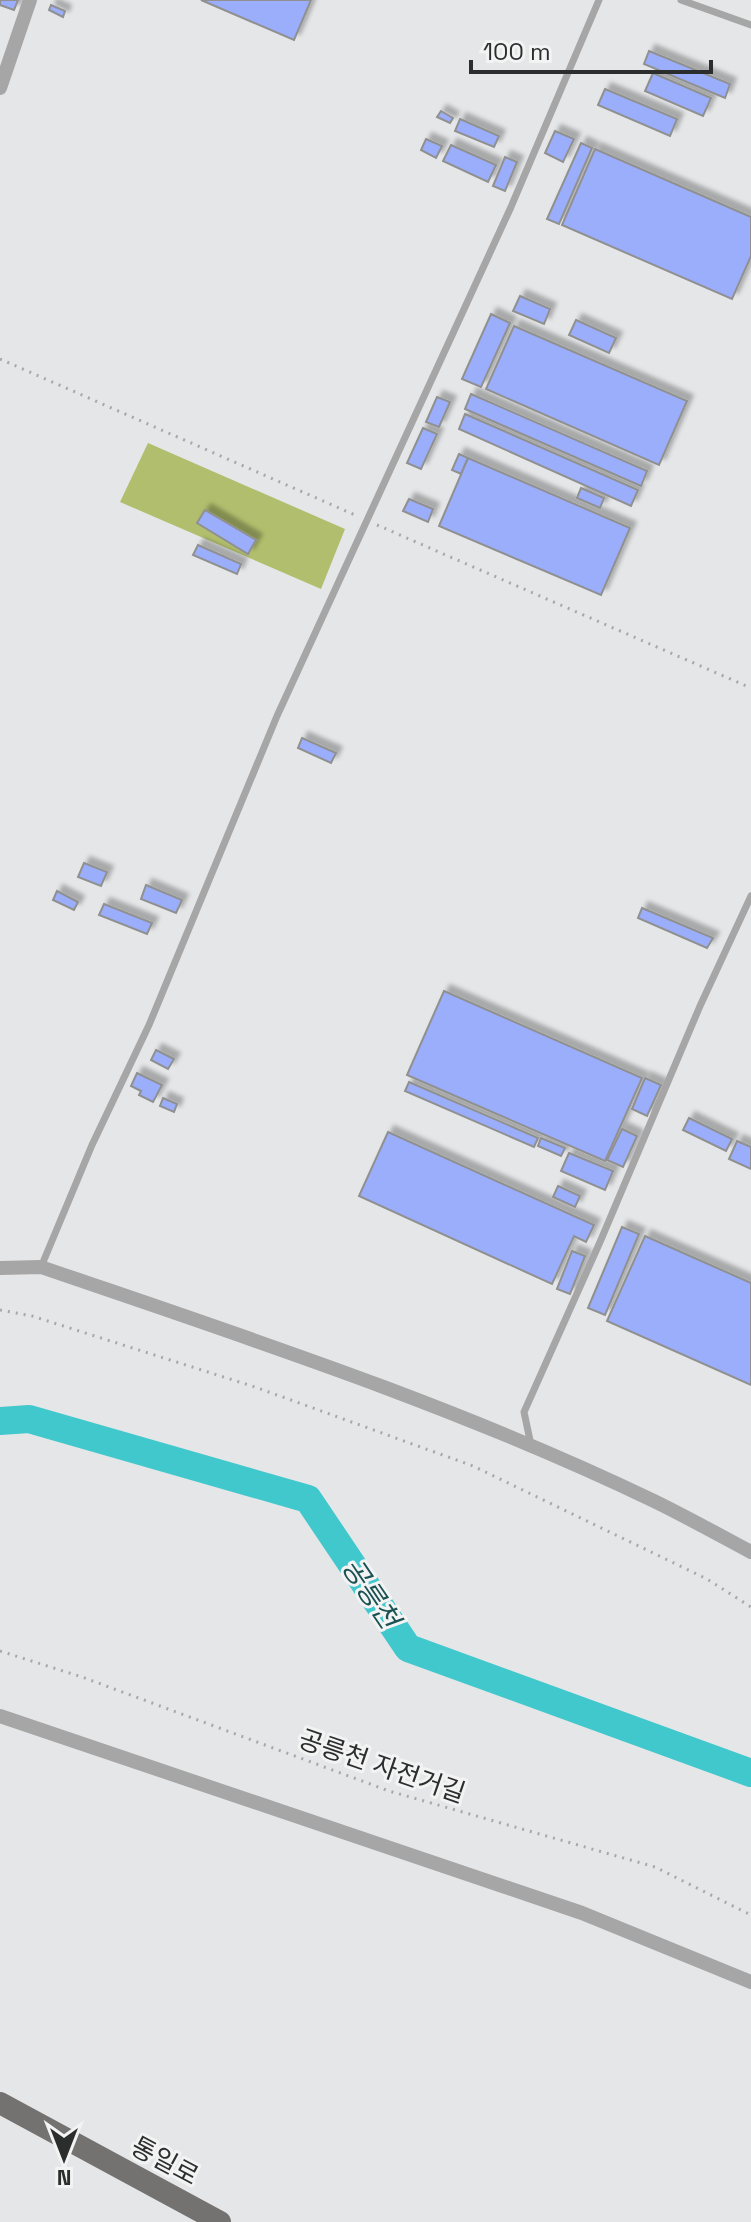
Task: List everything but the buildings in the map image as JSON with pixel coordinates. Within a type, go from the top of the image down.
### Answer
[{"type":"main road","name":"통일로","points":[[0,2103],[220,2222]]},
{"type":"street","points":[[0,88],[30,0]]},
{"type":"street","points":[[0,1268],[41,1267],[339,1370],[531,1447],[653,1501],[751,1552]]},
{"type":"street","points":[[0,1716],[582,1913],[751,1982]]},
{"type":"lane","points":[[41,1267],[92,1145],[149,1025],[277,716],[511,207],[599,0]]},
{"type":"lane","points":[[681,0],[751,25]]},
{"type":"lane","points":[[531,1447],[524,1412],[751,896]]},
{"type":"path","points":[[0,1310],[32,1316],[255,1387],[473,1466],[707,1579],[751,1607]]},
{"type":"path","name":"공릉천 자전거길","points":[[0,1651],[82,1677],[389,1791],[655,1867],[751,1915]]},
{"type":"green space","points":[[148,443],[345,529],[321,589],[120,502]]},
{"type":"waterway","name":"공릉천","points":[[0,1421],[29,1419],[308,1499],[408,1648],[751,1773]]}]
